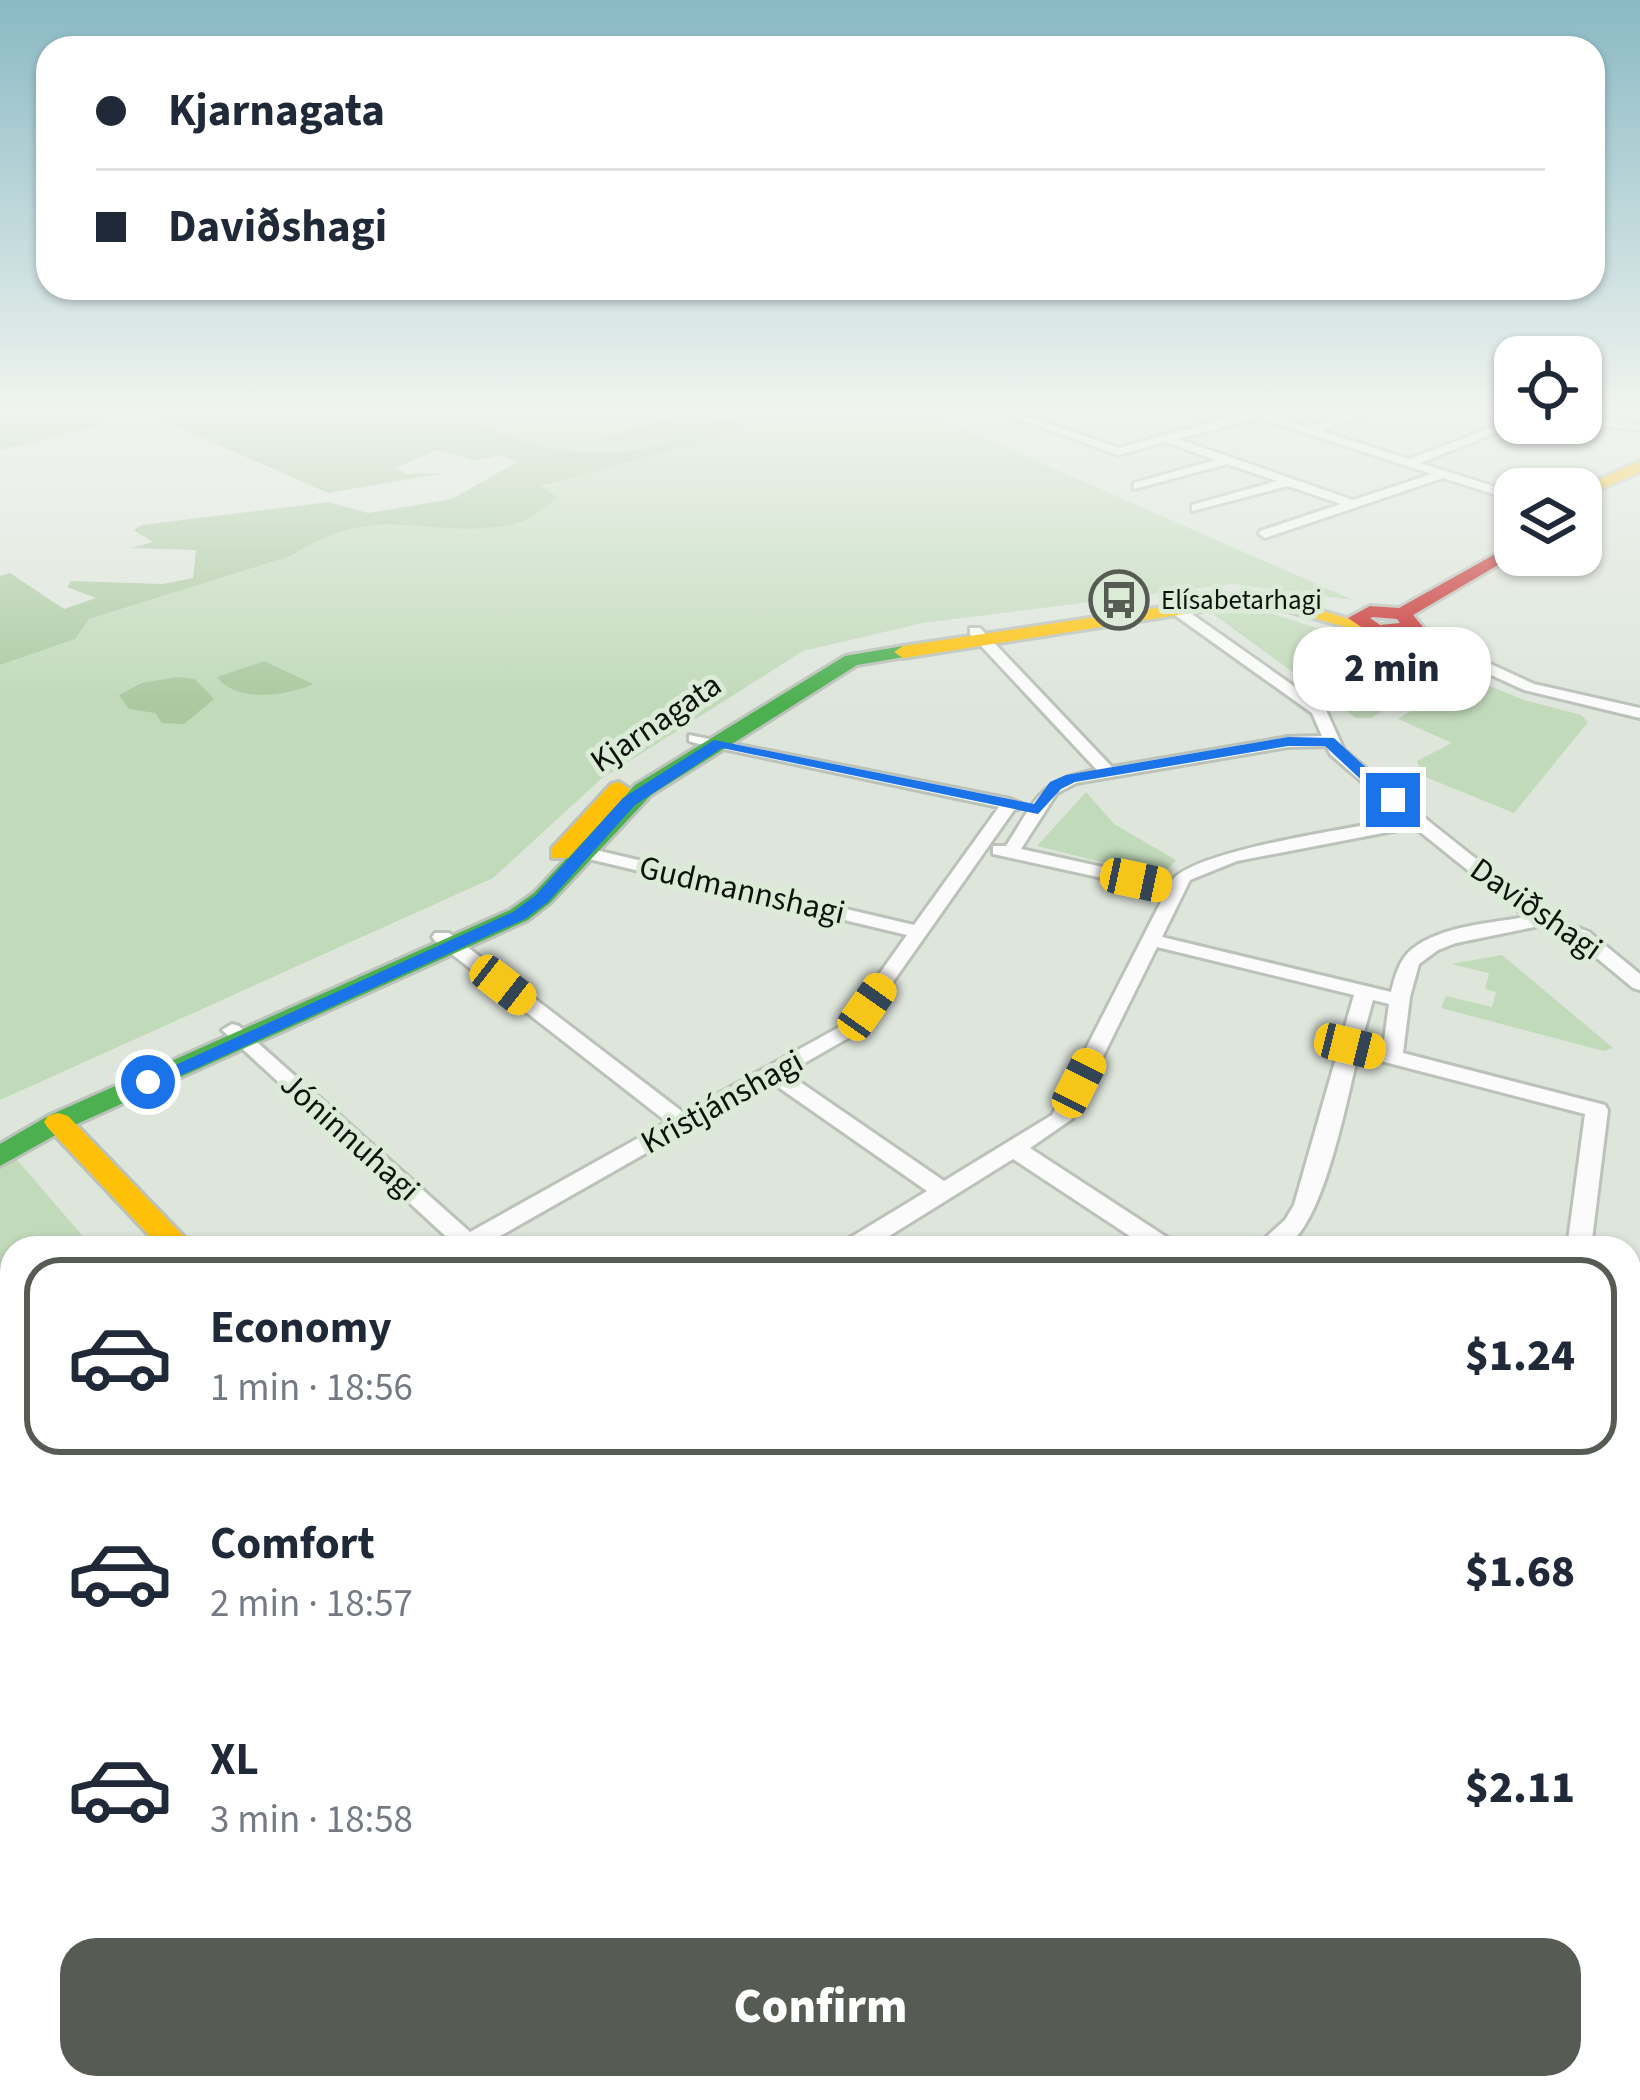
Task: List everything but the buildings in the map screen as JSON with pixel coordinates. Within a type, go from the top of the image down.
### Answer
[{"type":"street","points":[[1265,534],[1335,510]]},
{"type":"street","points":[[1494,562],[1405,623],[1529,686],[1640,713]]},
{"type":"street","name":"Kjarnagata","points":[[0,1157],[58,1122],[542,898],[573,850],[707,741],[852,660],[1247,592],[1405,623]]},
{"type":"street","name":"Daviðshagi","points":[[1172,606],[1319,711],[1329,726],[1329,741],[1418,821],[1541,920],[1582,936],[1640,984]]},
{"type":"street","points":[[979,635],[1108,772]]},
{"type":"street","points":[[707,741],[1038,810]]},
{"type":"street","points":[[1010,853],[1062,782],[1288,742],[1329,741]]},
{"type":"street","name":"Kristjánshagi","points":[[482,1236],[850,1029],[1010,804]]},
{"type":"street","points":[[871,1236],[1060,1118],[1183,877],[1232,857],[1418,821]]},
{"type":"street","points":[[981,846],[1178,889]]},
{"type":"street","name":"Gudmannshagi","points":[[573,850],[920,932]]},
{"type":"street","points":[[1392,1056],[1410,964],[1426,947],[1541,920]]},
{"type":"street","points":[[1151,940],[1402,1001]]},
{"type":"street","points":[[448,942],[684,1124]]},
{"type":"street","points":[[1281,1236],[1306,1206],[1365,992]]},
{"type":"street","name":"Jóninnuhagi","points":[[238,1036],[453,1236]]},
{"type":"street","points":[[1350,1046],[1597,1110],[1581,1236]]},
{"type":"street","points":[[774,1074],[943,1191]]},
{"type":"street","points":[[58,1122],[167,1236]]},
{"type":"street","points":[[1013,1148],[1147,1236]]},
{"type":"green space","points":[[264,510],[542,510],[523,521],[487,528],[353,528],[291,556],[89,619],[75,639],[0,665],[0,576],[10,573],[64,609],[96,598],[67,587],[71,581],[163,584],[193,578],[196,550],[131,548],[153,542],[133,530],[142,525]]},
{"type":"green space","points":[[541,510],[1148,510],[1353,600],[1233,584],[923,623],[803,651],[601,779],[493,878],[0,1100],[0,665],[74,639],[89,619],[291,556],[352,529],[405,524],[487,527]]},
{"type":"green space","points":[[1263,611],[1451,670],[1371,718],[1356,718],[1213,614]]},
{"type":"green space","points":[[264,661],[313,684],[290,692],[249,694],[217,677]]},
{"type":"green space","points":[[1465,676],[1524,700],[1581,715],[1588,722],[1514,813],[1423,776],[1417,761],[1452,743],[1398,719]]},
{"type":"green space","points":[[195,679],[214,699],[184,724],[162,723],[155,713],[129,709],[119,695],[142,683]]},
{"type":"green space","points":[[1086,792],[1114,824],[1176,860],[1161,877],[1037,846]]},
{"type":"green space","points":[[1502,955],[1613,1048],[1604,1051],[1441,1008],[1446,996],[1492,1007],[1496,992],[1485,989],[1489,973],[1451,964]]},
{"type":"green space","points":[[0,1140],[83,1236],[0,1236]]},
{"type":"traffic: fast","points":[[0,1157],[58,1122],[519,915],[542,898],[643,790],[852,660],[903,652]]},
{"type":"traffic: slow","points":[[903,652],[1235,601],[1278,603],[1361,625]]},
{"type":"traffic: slow","points":[[560,853],[619,789]]},
{"type":"traffic: slow","points":[[58,1122],[167,1236]]},
{"type":"traffic: jam","points":[[1402,614],[1494,560]]},
{"type":"traffic: jam","points":[[1370,611],[1402,614],[1414,627],[1376,631],[1357,618],[1370,611]]},
{"type":"place","name":"Elísabetarhagi","points":[[1119,600]]},
{"type":"route","points":[[148,1082],[519,915],[542,898],[629,802],[719,743],[1038,810],[1055,786],[1071,778],[1288,742],[1329,741],[1393,800]]}]
